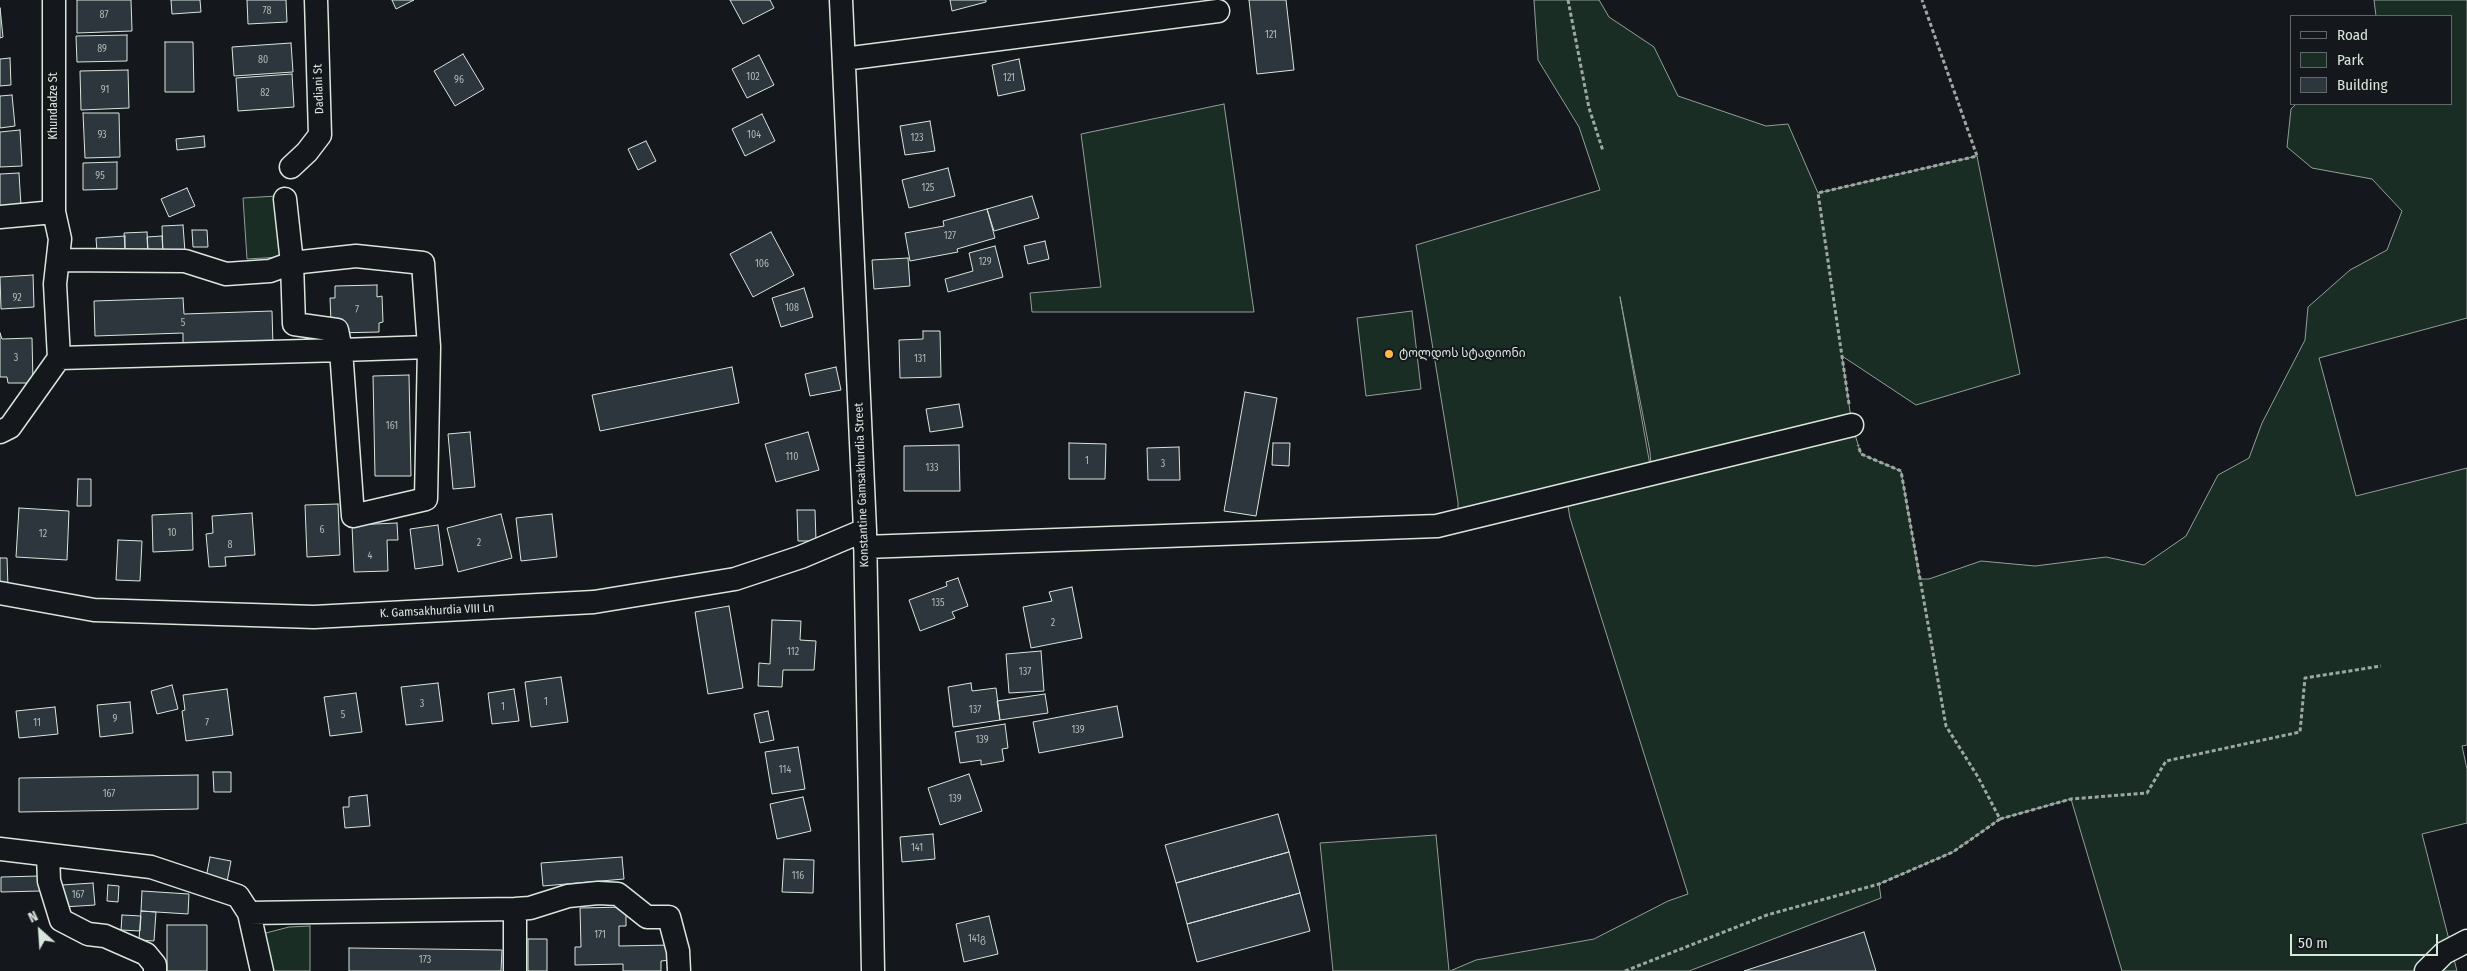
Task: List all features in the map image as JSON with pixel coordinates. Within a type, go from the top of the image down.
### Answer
[{"type":"street","name":"Khundadze St","points":[[54,0],[54,212],[60,239],[55,284],[59,358]]},
{"type":"street","name":"Dadiani St","points":[[291,167],[307,152],[320,135],[316,0]]},
{"type":"street","name":"Konstantine Gamsakhurdia Street","points":[[841,0],[865,539],[873,971]]},
{"type":"street","points":[[844,59],[1218,11]]},
{"type":"street","points":[[58,260],[184,261],[226,274],[270,271],[292,262],[356,256],[423,263],[429,347],[426,499],[353,516],[341,350],[337,330],[294,324],[292,262],[284,199]]},
{"type":"street","points":[[0,217],[54,212]]},
{"type":"street","points":[[0,432],[10,428],[59,358],[429,347]]},
{"type":"street","points":[[865,539],[1437,526],[1852,425]]},
{"type":"street","name":"K. Gamsakhurdia VIII Ln","points":[[0,592],[94,610],[314,617],[594,602],[735,579],[801,557],[865,539]]},
{"type":"street","points":[[0,849],[152,867],[238,896],[249,913],[262,971]]},
{"type":"street","points":[[48,855],[48,881],[60,920],[88,934],[105,936],[146,954],[155,965],[155,971]]},
{"type":"street","points":[[249,913],[515,909],[530,908],[568,896],[598,893],[618,894],[648,917],[668,917],[678,950],[679,971]]},
{"type":"street","points":[[515,909],[515,971]]},
{"type":"street","points":[[2426,971],[2444,952],[2467,941]]},
{"type":"path","points":[[1568,0],[1589,108],[1603,151]]},
{"type":"path","points":[[1922,0],[1976,156],[1818,193],[1852,425],[1861,454],[1901,471],[1946,726],[1978,776],[2000,819]]},
{"type":"path","points":[[1625,971],[1766,915],[1879,884],[1954,852],[2000,819],[2071,799],[2147,793],[2166,761],[2300,732],[2305,678],[2381,666]]},
{"type":"green space","points":[[1534,0],[1599,0],[1609,17],[1654,47],[1678,96],[1766,126],[1788,124],[1818,193],[1977,156],[2020,374],[1916,405],[1842,356],[1852,425],[1861,454],[1901,471],[1920,579],[1929,579],[1981,561],[2035,566],[2106,557],[2144,565],[2186,536],[2218,475],[2249,458],[2262,423],[2305,340],[2308,307],[2350,270],[2387,250],[2402,211],[2372,179],[2312,168],[2287,147],[2291,109],[2295,105],[2452,105],[2452,15],[2376,15],[2374,0],[2467,0],[2467,318],[2319,358],[2356,496],[2467,468],[2467,745],[2462,746],[2467,769],[2467,823],[2422,834],[2457,971],[2122,971],[2071,799],[2000,819],[1953,852],[1879,884],[1881,898],[1689,971],[1450,971],[1476,960],[1594,939],[1668,901],[1688,894],[1570,518],[1566,495],[1458,521],[1458,502],[1416,245],[1600,190],[1579,127],[1538,60]],"holes":[[[1620,297],[1650,452],[1650,465]]]},
{"type":"green space","points":[[1224,104],[1254,312],[1032,312],[1030,293],[1101,287],[1081,134]]},
{"type":"green space","points":[[277,196],[281,257],[247,259],[243,198]]},
{"type":"green space","name":"ტოლდოს სტადიონი","points":[[1412,311],[1421,389],[1366,396],[1357,318]]},
{"type":"green space","points":[[1436,835],[1449,971],[1333,971],[1320,843]]},
{"type":"green space","points":[[310,926],[310,971],[271,971],[262,934],[289,927]]},
{"type":"building","points":[[77,0],[131,0],[132,31],[77,33]]},
{"type":"building","points":[[171,0],[200,0],[201,12],[172,14]]},
{"type":"building","points":[[247,0],[286,0],[287,22],[248,24]]},
{"type":"building","points":[[392,0],[414,0],[396,9]]},
{"type":"building","points":[[730,0],[770,0],[774,8],[743,24]]},
{"type":"building","points":[[950,0],[986,0],[986,2],[952,11]]},
{"type":"building","points":[[1249,0],[1286,0],[1294,70],[1257,74]]},
{"type":"building","points":[[0,8],[3,37],[0,38]]},
{"type":"building","points":[[127,35],[127,61],[77,62],[76,36]]},
{"type":"building","points":[[165,42],[193,42],[194,92],[165,92]]},
{"type":"building","points":[[291,43],[293,72],[234,76],[232,47]]},
{"type":"building","points":[[463,54],[484,89],[455,106],[434,71]]},
{"type":"building","points":[[759,55],[774,85],[747,98],[732,69]]},
{"type":"building","points":[[10,58],[11,85],[0,86],[0,59]]},
{"type":"building","points":[[1019,59],[1025,90],[998,96],[992,65]]},
{"type":"building","points":[[128,70],[129,108],[81,110],[80,71]]},
{"type":"building","points":[[292,74],[294,107],[238,111],[236,78]]},
{"type":"building","points":[[12,95],[15,126],[0,128],[0,96]]},
{"type":"building","points":[[83,113],[119,113],[120,157],[85,158]]},
{"type":"building","points":[[762,114],[775,141],[745,156],[732,129]]},
{"type":"building","points":[[930,121],[935,151],[905,155],[900,126]]},
{"type":"building","points":[[20,130],[22,166],[0,167],[0,132]]},
{"type":"building","points":[[204,136],[205,147],[177,150],[176,139]]},
{"type":"building","points":[[646,141],[656,161],[638,170],[628,149]]},
{"type":"building","points":[[117,162],[117,189],[83,190],[83,163]]},
{"type":"building","points":[[948,168],[955,196],[909,208],[902,180]]},
{"type":"building","points":[[19,173],[21,206],[0,208],[0,174]]},
{"type":"building","points":[[187,188],[195,206],[169,217],[161,199]]},
{"type":"building","points":[[1032,196],[1039,218],[994,231],[987,209]]},
{"type":"building","points":[[987,209],[995,238],[957,249],[958,252],[910,261],[905,233],[944,226],[943,221]]},
{"type":"building","points":[[183,225],[185,252],[163,254],[162,226]]},
{"type":"building","points":[[192,230],[207,230],[208,247],[193,247]]},
{"type":"building","points":[[147,232],[148,249],[125,250],[124,233]]},
{"type":"building","points":[[771,232],[794,275],[753,297],[730,254]]},
{"type":"building","points":[[125,236],[125,250],[97,252],[96,238]]},
{"type":"building","points":[[162,236],[163,254],[148,255],[147,237]]},
{"type":"building","points":[[1045,241],[1049,259],[1028,264],[1024,246]]},
{"type":"building","points":[[995,246],[1003,277],[948,292],[945,279],[973,271],[969,253]]},
{"type":"building","points":[[908,258],[910,286],[874,289],[872,260]]},
{"type":"building","points":[[33,275],[34,307],[1,309],[0,277]]},
{"type":"building","points":[[377,285],[377,297],[382,296],[383,322],[379,323],[379,332],[336,333],[331,322],[330,298],[335,298],[335,286]]},
{"type":"building","points":[[804,288],[813,317],[781,327],[772,298]]},
{"type":"building","points":[[183,298],[184,314],[272,311],[273,347],[183,350],[183,333],[95,336],[94,301]]},
{"type":"building","points":[[923,331],[940,331],[941,377],[900,378],[899,340],[923,339]]},
{"type":"building","points":[[0,333],[2,339],[32,338],[33,383],[8,383],[7,377],[0,377]]},
{"type":"building","points":[[732,367],[739,403],[600,431],[592,395]]},
{"type":"building","points":[[836,367],[841,390],[810,396],[805,374]]},
{"type":"building","points":[[409,375],[411,476],[375,476],[373,376]]},
{"type":"building","points":[[1245,392],[1277,398],[1256,516],[1224,511]]},
{"type":"building","points":[[959,404],[963,427],[930,432],[926,409]]},
{"type":"building","points":[[470,432],[475,487],[453,489],[448,434]]},
{"type":"building","points":[[808,432],[819,470],[776,482],[765,444]]},
{"type":"building","points":[[1069,443],[1106,444],[1105,479],[1069,479]]},
{"type":"building","points":[[1273,443],[1290,443],[1289,466],[1272,465]]},
{"type":"building","points":[[959,445],[960,491],[904,491],[904,446]]},
{"type":"building","points":[[1179,447],[1180,480],[1148,480],[1147,448]]},
{"type":"building","points":[[78,479],[91,479],[91,506],[77,506]]},
{"type":"building","points":[[338,504],[340,555],[307,557],[305,505]]},
{"type":"building","points":[[19,508],[69,511],[67,560],[16,557]]},
{"type":"building","points":[[797,510],[815,510],[816,541],[798,541]]},
{"type":"building","points":[[192,513],[193,550],[153,552],[152,515]]},
{"type":"building","points":[[252,513],[255,555],[225,557],[226,566],[209,567],[206,534],[213,533],[212,516]]},
{"type":"building","points":[[501,514],[512,558],[458,572],[447,528]]},
{"type":"building","points":[[552,514],[557,557],[521,561],[516,518]]},
{"type":"building","points":[[397,523],[398,540],[387,540],[388,571],[354,572],[352,525]]},
{"type":"building","points":[[438,525],[443,565],[415,569],[410,529]]},
{"type":"building","points":[[118,540],[142,541],[140,581],[116,580]]},
{"type":"building","points":[[0,558],[7,558],[8,587],[0,587]]},
{"type":"building","points":[[958,578],[968,606],[952,612],[955,618],[920,631],[909,600],[947,586],[946,582]]},
{"type":"building","points":[[1072,587],[1082,638],[1031,648],[1023,607],[1052,601],[1049,592]]},
{"type":"building","points":[[729,606],[743,688],[708,694],[695,612]]},
{"type":"building","points":[[772,620],[801,621],[800,640],[816,641],[814,670],[783,670],[782,687],[758,686],[759,663],[770,664]]},
{"type":"building","points":[[1041,651],[1044,691],[1009,693],[1006,654]]},
{"type":"building","points":[[561,677],[568,722],[531,727],[525,682]]},
{"type":"building","points":[[438,683],[443,721],[406,725],[401,687]]},
{"type":"building","points":[[971,683],[972,691],[996,688],[1000,720],[953,727],[948,687]]},
{"type":"building","points":[[172,685],[178,709],[157,714],[151,691]]},
{"type":"building","points":[[227,689],[233,735],[186,741],[182,711],[185,710],[183,695]]},
{"type":"building","points":[[514,689],[519,721],[492,724],[488,693]]},
{"type":"building","points":[[356,693],[362,732],[330,736],[324,697]]},
{"type":"building","points":[[1045,694],[1048,713],[1000,720],[997,701]]},
{"type":"building","points":[[130,702],[133,733],[100,737],[97,705]]},
{"type":"building","points":[[1117,706],[1123,737],[1039,753],[1033,722]]},
{"type":"building","points":[[55,707],[58,734],[19,738],[16,711]]},
{"type":"building","points":[[768,711],[774,740],[760,743],[754,714]]},
{"type":"building","points":[[1005,724],[1008,748],[1002,749],[1004,761],[981,765],[981,760],[960,763],[955,732]]},
{"type":"building","points":[[798,747],[805,789],[772,794],[765,752]]},
{"type":"building","points":[[213,772],[231,772],[231,792],[214,792]]},
{"type":"building","points":[[969,774],[982,811],[940,825],[928,788]]},
{"type":"building","points":[[198,775],[198,809],[19,812],[19,778]]},
{"type":"building","points":[[367,795],[370,826],[345,828],[343,807],[349,807],[349,797]]},
{"type":"building","points":[[803,797],[811,831],[777,839],[770,804]]},
{"type":"building","points":[[1278,814],[1289,852],[1176,883],[1165,845]]},
{"type":"building","points":[[933,834],[935,859],[902,862],[900,837]]},
{"type":"building","points":[[1289,852],[1300,893],[1187,924],[1176,883]]},
{"type":"building","points":[[210,857],[231,861],[227,882],[206,878]]},
{"type":"building","points":[[622,857],[624,879],[543,886],[541,863]]},
{"type":"building","points":[[784,859],[814,860],[813,893],[782,892]]},
{"type":"building","points":[[39,876],[40,891],[1,892],[1,877]]},
{"type":"building","points":[[93,883],[95,905],[63,907],[62,885]]},
{"type":"building","points":[[108,885],[119,886],[118,902],[107,901]]},
{"type":"building","points":[[142,891],[189,894],[188,914],[141,911]]},
{"type":"building","points":[[1300,893],[1310,931],[1197,962],[1187,924]]},
{"type":"building","points":[[626,907],[626,926],[619,926],[619,946],[671,945],[671,960],[661,961],[661,971],[623,971],[623,964],[575,965],[575,947],[581,947],[580,908]]},
{"type":"building","points":[[141,911],[156,912],[154,941],[139,940]]},
{"type":"building","points":[[122,915],[141,916],[140,931],[121,930]]},
{"type":"building","points":[[989,916],[998,954],[964,962],[956,924]]},
{"type":"building","points":[[167,925],[207,925],[207,971],[167,971]]},
{"type":"building","points":[[1864,932],[1876,971],[1744,971]]},
{"type":"building","points":[[528,939],[547,939],[547,971],[528,971]]},
{"type":"building","points":[[349,948],[502,950],[501,971],[349,971]]},
{"type":"place","name":"ტოლდოს სტადიონი","points":[[1389,354]]}]
